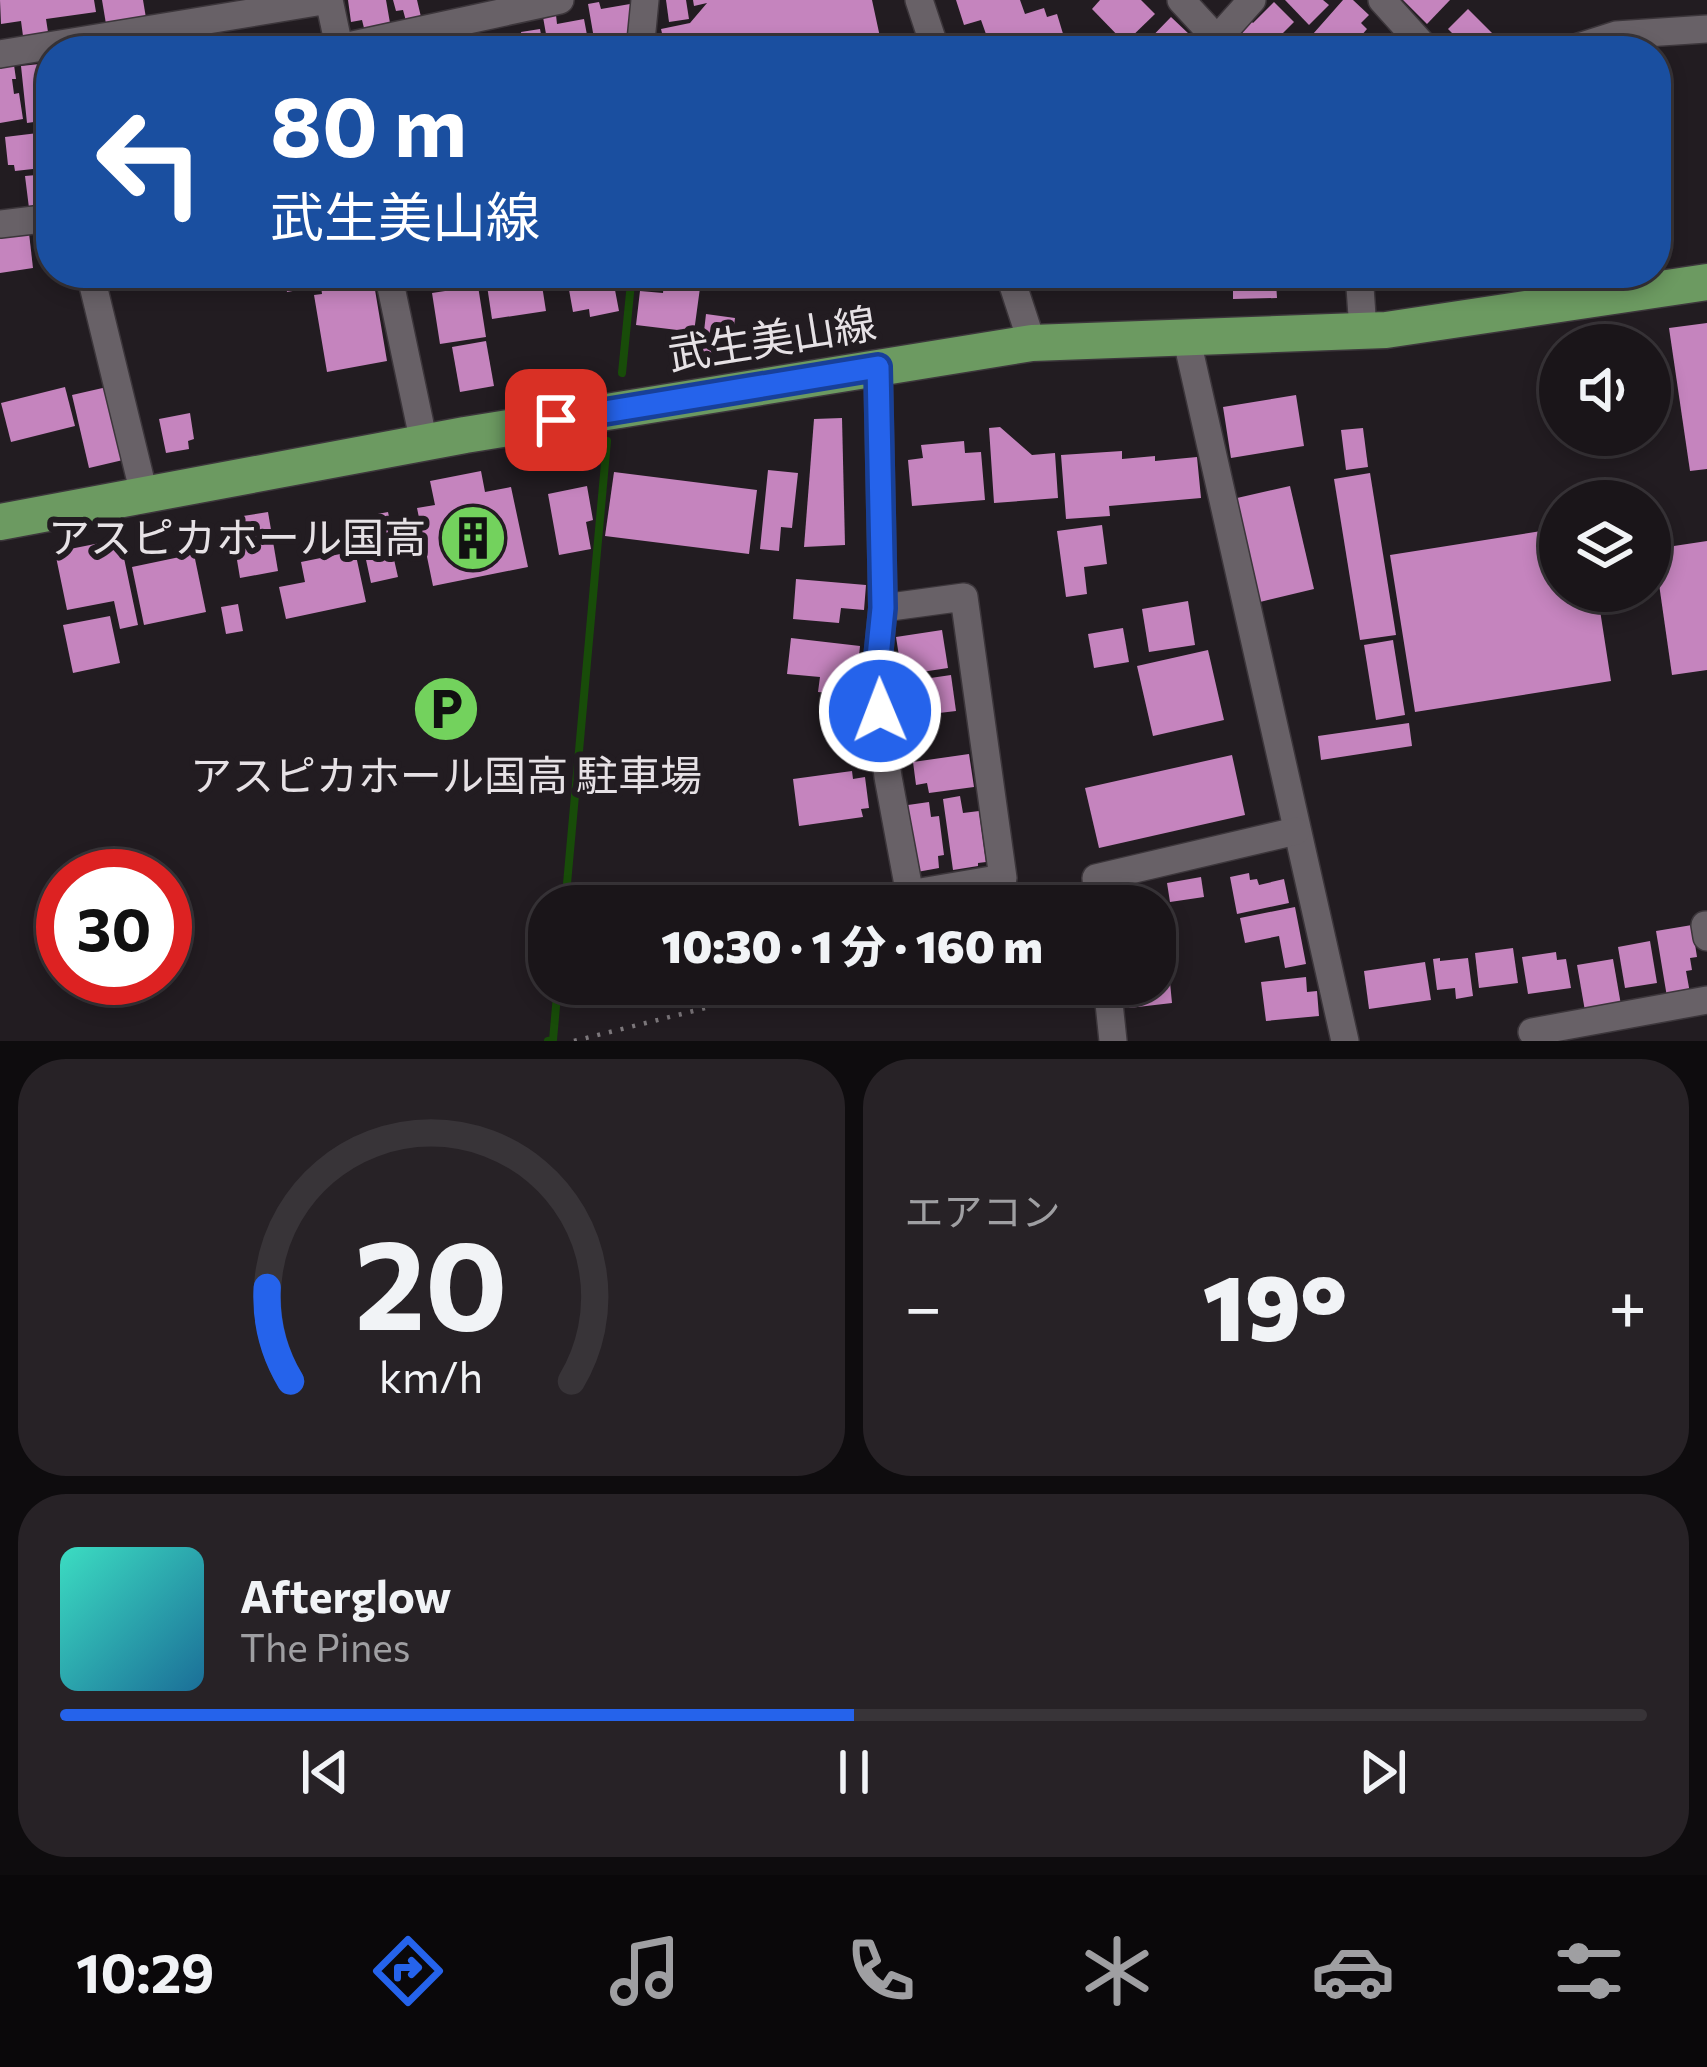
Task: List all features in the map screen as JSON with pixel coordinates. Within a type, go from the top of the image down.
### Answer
[{"type":"main road","name":"武生美山線","points":[[1671,287],[1707,282]]},
{"type":"main road","name":"武生美山線","points":[[0,523],[424,443],[1033,343],[1386,330],[1667,288]]},
{"type":"street","points":[[109,36],[328,0],[336,36]]},
{"type":"street","points":[[401,36],[560,0]]},
{"type":"street","points":[[641,36],[645,0]]},
{"type":"street","points":[[919,0],[931,36]]},
{"type":"street","points":[[1181,0],[1214,36]]},
{"type":"street","points":[[1228,36],[1252,0]]},
{"type":"street","points":[[1382,0],[1414,36]]},
{"type":"street","points":[[1613,36],[1707,29]]},
{"type":"street","points":[[0,54],[36,48]]},
{"type":"street","points":[[0,224],[36,220]]},
{"type":"street","points":[[94,288],[144,494]]},
{"type":"street","points":[[391,288],[424,443]]},
{"type":"street","points":[[1014,288],[1033,343]]},
{"type":"street","points":[[1360,288],[1363,330]]},
{"type":"street","points":[[1186,336],[1345,1041]]},
{"type":"street","points":[[878,367],[883,608],[876,677],[908,885]]},
{"type":"street","points":[[883,608],[964,597],[1003,878],[974,885]]},
{"type":"street","points":[[1097,885],[1096,878],[1296,831]]},
{"type":"street","points":[[1532,1032],[1707,1000]]},
{"type":"street","points":[[1109,1005],[1113,1041]]},
{"type":"path","points":[[574,1041],[717,1005]]},
{"type":"building","points":[[0,0],[94,0],[96,12],[46,19],[48,32],[23,36],[21,21],[1,24]]},
{"type":"building","points":[[102,0],[143,0],[146,18],[106,24]]},
{"type":"building","points":[[348,0],[386,0],[390,23],[364,28],[362,20],[351,22]]},
{"type":"building","points":[[393,0],[417,0],[421,17],[406,21]]},
{"type":"building","points":[[666,0],[686,0],[689,19],[669,22]]},
{"type":"building","points":[[693,0],[872,0],[880,36],[663,36],[661,29],[690,23],[707,3],[694,6]]},
{"type":"building","points":[[956,0],[1020,0],[1025,14],[1044,8],[1047,17],[1057,14],[1064,36],[987,36],[981,20],[964,25]]},
{"type":"building","points":[[1100,0],[1141,0],[1155,14],[1132,36],[1118,36],[1092,9]]},
{"type":"building","points":[[1285,0],[1323,0],[1329,5],[1309,25]]},
{"type":"building","points":[[1343,0],[1353,0],[1369,15],[1361,23],[1367,29],[1361,36],[1313,34]]},
{"type":"building","points":[[1403,0],[1450,0],[1427,24]]},
{"type":"building","points":[[599,2],[601,9],[630,4],[634,8],[632,36],[594,36],[588,4]]},
{"type":"building","points":[[1274,2],[1294,22],[1280,36],[1246,36],[1238,28],[1248,18],[1253,23]]},
{"type":"building","points":[[1468,9],[1495,36],[1455,36],[1448,29]]},
{"type":"building","points":[[556,15],[557,24],[584,19],[587,36],[546,36],[543,17]]},
{"type":"building","points":[[1171,17],[1190,35],[1189,36],[1153,36]]},
{"type":"building","points":[[540,29],[541,36],[522,36],[521,32]]},
{"type":"building","points":[[36,64],[36,122],[27,123],[21,66]]},
{"type":"building","points":[[14,65],[14,94],[19,93],[23,119],[0,123],[0,67]]},
{"type":"building","points":[[36,133],[36,169],[15,171],[14,165],[8,165],[5,137]]},
{"type":"building","points":[[36,175],[36,207],[29,208],[25,176]]},
{"type":"building","points":[[29,233],[33,268],[0,273],[0,237]]},
{"type":"building","points":[[321,288],[375,288],[387,361],[327,372],[314,295],[322,294]]},
{"type":"building","points":[[478,288],[486,337],[440,344],[432,293]]},
{"type":"building","points":[[487,288],[542,288],[546,311],[492,319]]},
{"type":"building","points":[[569,288],[615,290],[619,311],[590,317],[589,309],[573,312]]},
{"type":"building","points":[[664,288],[700,288],[694,332],[636,325],[640,291],[663,293]]},
{"type":"building","points":[[1233,288],[1276,288],[1277,298],[1233,299]]},
{"type":"building","points":[[706,314],[735,318],[730,357],[674,368],[678,337],[703,340]]},
{"type":"building","points":[[1707,323],[1707,469],[1690,471],[1671,328]]},
{"type":"building","points":[[486,341],[494,386],[460,392],[452,347]]},
{"type":"building","points":[[65,387],[75,426],[11,442],[1,403]]},
{"type":"building","points":[[107,387],[123,460],[89,468],[72,395]]},
{"type":"building","points":[[1296,395],[1304,446],[1231,458],[1223,407]]},
{"type":"building","points":[[190,413],[194,439],[188,441],[189,449],[166,453],[159,419]]},
{"type":"building","points":[[842,418],[845,545],[804,547],[814,419]]},
{"type":"building","points":[[1000,427],[1032,455],[1055,453],[1058,498],[994,503],[989,428]]},
{"type":"building","points":[[1363,428],[1368,467],[1346,470],[1341,430]]},
{"type":"building","points":[[964,441],[965,453],[981,452],[985,500],[912,506],[908,460],[923,458],[921,445]]},
{"type":"building","points":[[1122,451],[1122,459],[1197,457],[1201,498],[1109,506],[1110,516],[1066,519],[1061,455]]},
{"type":"building","points":[[768,470],[798,473],[792,528],[781,527],[779,551],[760,549]]},
{"type":"building","name":"アスピカホール国高","points":[[481,471],[485,492],[511,487],[528,567],[433,586],[417,508],[435,505],[430,481]]},
{"type":"building","points":[[614,472],[757,490],[749,554],[605,536]]},
{"type":"building","points":[[1370,473],[1396,635],[1360,640],[1334,479]]},
{"type":"building","points":[[587,486],[593,520],[586,522],[591,549],[559,555],[548,494]]},
{"type":"building","points":[[1290,486],[1314,589],[1260,602],[1237,498]]},
{"type":"building","points":[[268,512],[278,571],[240,578],[230,518]]},
{"type":"building","points":[[388,512],[398,577],[371,583],[357,518]]},
{"type":"building","points":[[1102,525],[1107,564],[1084,567],[1087,594],[1066,597],[1057,531]]},
{"type":"building","points":[[1539,531],[1539,612],[1600,612],[1611,681],[1415,712],[1390,555]]},
{"type":"building","points":[[120,539],[138,625],[120,629],[114,601],[67,610],[55,552]]},
{"type":"building","points":[[1707,541],[1707,670],[1672,675],[1663,612],[1671,612],[1671,546]]},
{"type":"building","points":[[355,551],[366,602],[286,619],[279,587],[305,582],[301,562]]},
{"type":"building","points":[[194,554],[206,612],[144,625],[132,567]]},
{"type":"building","points":[[796,579],[866,585],[864,610],[841,608],[839,623],[793,619]]},
{"type":"building","points":[[1188,601],[1195,645],[1149,652],[1142,609]]},
{"type":"building","points":[[238,604],[243,631],[226,634],[221,607]]},
{"type":"building","points":[[110,616],[120,663],[73,673],[63,625]]},
{"type":"building","points":[[1123,628],[1129,662],[1094,668],[1088,634]]},
{"type":"building","points":[[942,630],[948,668],[902,675],[896,637]]},
{"type":"building","points":[[791,638],[860,646],[855,696],[818,692],[820,677],[787,674]]},
{"type":"building","points":[[1393,640],[1405,715],[1376,720],[1364,645]]},
{"type":"building","points":[[1208,650],[1224,720],[1153,736],[1137,666]]},
{"type":"building","points":[[951,675],[956,711],[914,716],[910,681]]},
{"type":"building","points":[[1409,723],[1412,746],[1321,760],[1318,736]]},
{"type":"building","points":[[969,754],[974,787],[929,793],[927,783],[916,785],[913,762]]},
{"type":"building","points":[[1232,755],[1245,815],[1099,848],[1085,788]]},
{"type":"building","points":[[852,771],[853,779],[865,777],[869,808],[861,809],[863,817],[799,826],[793,779]]},
{"type":"building","points":[[960,796],[963,813],[979,811],[986,862],[953,870],[943,799]]},
{"type":"building","points":[[929,802],[931,817],[939,816],[944,855],[938,856],[939,868],[917,872],[908,805]]},
{"type":"building","points":[[1249,873],[1250,880],[1257,879],[1259,885],[1284,879],[1289,903],[1237,914],[1230,877]]},
{"type":"building","points":[[1201,877],[1204,897],[1176,901],[1176,885],[1167,883]]},
{"type":"building","points":[[1295,907],[1306,964],[1285,968],[1279,936],[1245,943],[1240,918]]},
{"type":"building","points":[[1692,925],[1697,957],[1690,958],[1692,970],[1686,971],[1690,993],[1667,997],[1656,931]]},
{"type":"building","points":[[1650,941],[1657,983],[1625,988],[1618,947]]},
{"type":"building","points":[[1513,948],[1518,983],[1479,988],[1475,953]]},
{"type":"building","points":[[1556,952],[1557,960],[1566,959],[1571,988],[1528,994],[1522,957]]},
{"type":"building","points":[[1468,958],[1473,996],[1456,999],[1455,988],[1437,990],[1433,959]]},
{"type":"building","points":[[1613,959],[1621,1005],[1585,1011],[1577,965]]},
{"type":"building","points":[[1425,962],[1431,1000],[1369,1009],[1364,971]]},
{"type":"building","points":[[1306,977],[1307,992],[1317,991],[1319,1016],[1266,1021],[1261,982]]},
{"type":"waterway","points":[[622,373],[630,288]]},
{"type":"waterway","points":[[567,885],[607,441]]},
{"type":"waterway","points":[[548,1041],[553,1040],[556,1005]]},
{"type":"place","name":"アスピカホール国高","points":[[473,538]]},
{"type":"place","name":"アスピカホール国高 駐車場","points":[[446,709]]},
{"type":"route","points":[[556,420],[878,367],[883,608],[876,677],[880,711]]}]
